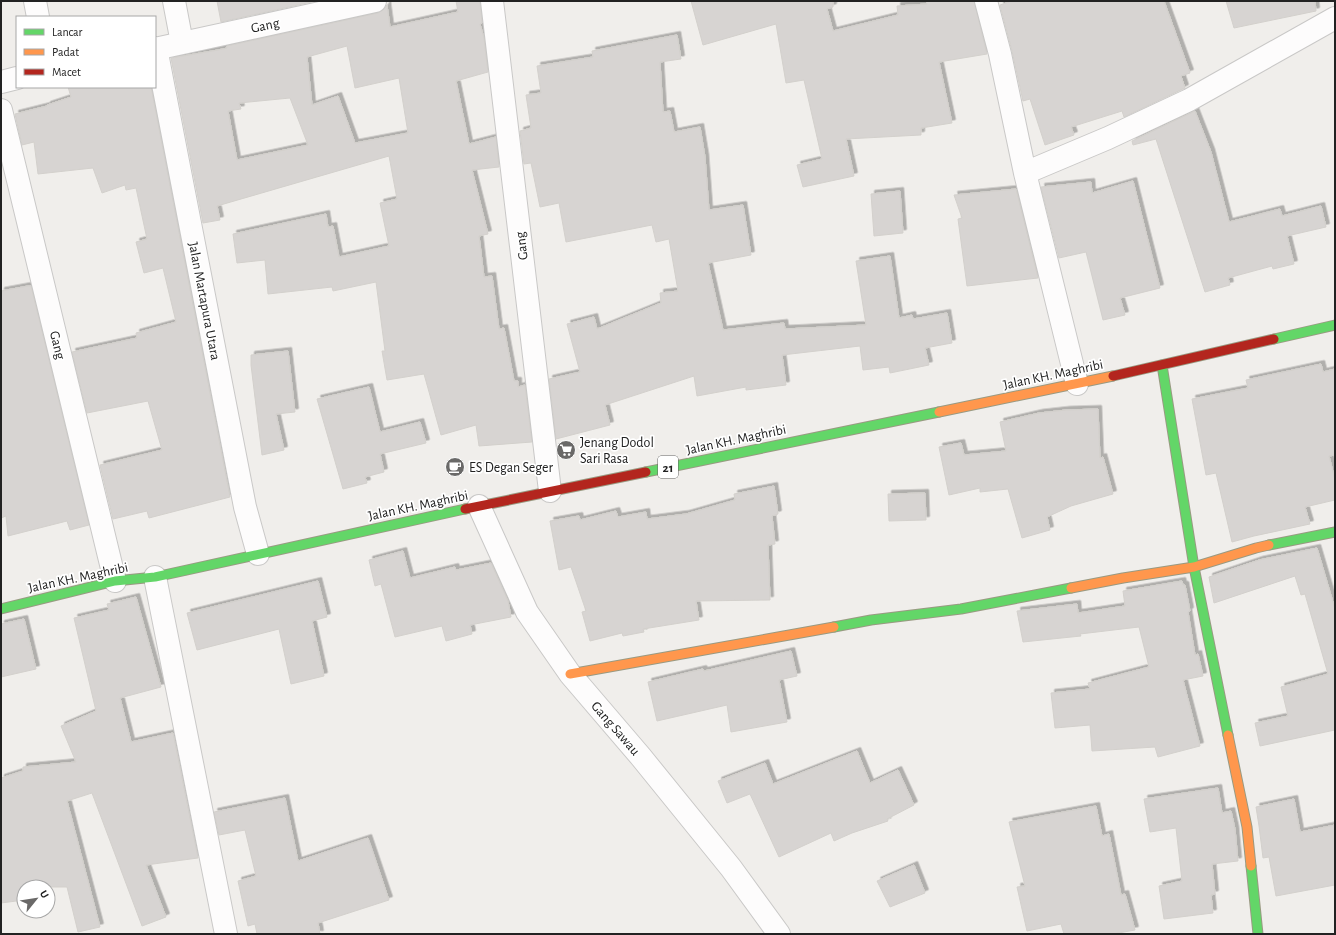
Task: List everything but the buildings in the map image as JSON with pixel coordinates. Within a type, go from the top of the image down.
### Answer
[{"type":"main road","name":"Jalan KH. Maghribi","points":[[1,609],[114,581],[155,577],[550,491],[1077,384],[1335,325]]},
{"type":"main road","points":[[1162,365],[1194,567],[1247,827],[1258,934]]},
{"type":"main road","points":[[570,674],[871,620],[961,610],[1123,578],[1194,567],[1256,548],[1335,532]]},
{"type":"street","points":[[35,1],[38,16]]},
{"type":"street","points":[[174,1],[182,43]]},
{"type":"street","name":"Gang","points":[[156,48],[375,1]]},
{"type":"street","name":"Gang","points":[[492,1],[550,491]]},
{"type":"street","points":[[986,1],[1000,54],[1026,173],[1077,384]]},
{"type":"street","points":[[1026,173],[1108,138],[1189,100],[1331,13]]},
{"type":"street","name":"Jalan Martapura Utara","points":[[156,53],[244,500],[258,554]]},
{"type":"street","points":[[1,82],[16,78]]},
{"type":"street","name":"Gang","points":[[1,110],[114,581]]},
{"type":"street","name":"Gang Sawau","points":[[479,506],[527,612],[570,674],[641,757],[731,868],[779,934]]},
{"type":"street","points":[[155,577],[226,934]]},
{"type":"traffic: fast","points":[[1274,339],[1335,325]]},
{"type":"traffic: fast","points":[[1162,365],[1194,567],[1228,735]]},
{"type":"traffic: fast","points":[[646,472],[939,412]]},
{"type":"traffic: fast","points":[[1,609],[115,581],[155,577],[465,509]]},
{"type":"traffic: fast","points":[[1269,545],[1335,532]]},
{"type":"traffic: fast","points":[[834,627],[871,620],[961,609],[1071,588]]},
{"type":"traffic: fast","points":[[1251,866],[1258,934]]},
{"type":"traffic: slow","points":[[939,412],[1113,376]]},
{"type":"traffic: slow","points":[[1071,588],[1194,567],[1269,545]]},
{"type":"traffic: slow","points":[[570,674],[834,627]]},
{"type":"traffic: slow","points":[[1228,735],[1247,827],[1251,866]]},
{"type":"traffic: jam","points":[[1113,376],[1274,339]]},
{"type":"traffic: jam","points":[[465,509],[646,472]]},
{"type":"place","name":"Jenang Dodol Sari Rasa","points":[[566,450]]},
{"type":"place","name":"ES Degan Seger","points":[[455,467]]}]
